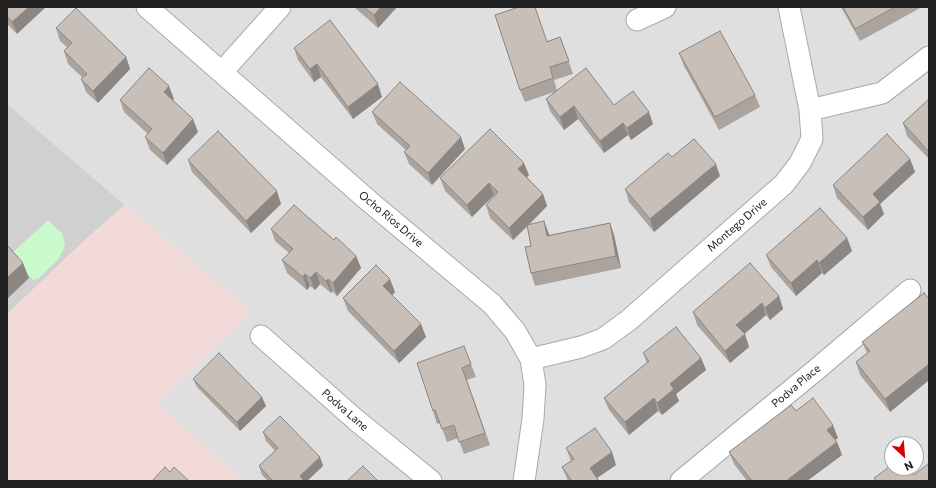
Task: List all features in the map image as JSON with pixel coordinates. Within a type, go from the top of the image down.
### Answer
[{"type":"street","name":"Ocho Rios Drive","points":[[147,7],[370,202],[492,304],[515,331],[531,359],[536,385],[533,419],[524,481]]},
{"type":"street","points":[[222,72],[280,7]]},
{"type":"street","points":[[637,20],[665,7]]},
{"type":"street","name":"Montego Drive","points":[[531,359],[581,347],[603,339],[629,320],[784,184],[800,164],[812,139],[810,110],[789,7]]},
{"type":"street","points":[[810,110],[882,93],[929,57]]},
{"type":"street","name":"Podva Place","points":[[680,481],[910,290]]},
{"type":"street","name":"Podva Lane","points":[[261,336],[356,420],[431,481]]},
{"type":"shaded area","points":[[7,7],[929,7],[929,481],[243,481],[157,403],[251,312],[7,104]]},
{"type":"shaded area","points":[[7,104],[125,205],[89,236],[7,314]]},
{"type":"shaded area","points":[[125,205],[252,312],[157,403],[243,481],[7,481],[7,314],[89,236]]},
{"type":"green space","points":[[48,220],[62,233],[65,244],[64,248],[58,260],[39,278],[33,280],[10,255]]},
{"type":"building","points":[[7,7],[29,7],[12,22],[7,16]]},
{"type":"building","points":[[364,7],[381,7],[374,15]]},
{"type":"building","points":[[519,7],[535,7],[547,42],[560,37],[569,61],[550,67],[553,78],[520,90],[495,15]]},
{"type":"building","points":[[843,7],[895,7],[855,29]]},
{"type":"building","points":[[76,8],[126,57],[93,91],[81,79],[87,74],[64,51],[72,43],[56,28]]},
{"type":"building","points":[[330,20],[378,84],[348,107],[317,64],[310,69],[294,48]]},
{"type":"building","points":[[720,31],[755,95],[715,117],[679,53]]},
{"type":"building","points":[[149,68],[169,86],[164,92],[193,119],[163,153],[145,137],[152,129],[120,100]]},
{"type":"building","points":[[586,68],[614,105],[633,91],[649,112],[627,128],[623,123],[600,141],[574,106],[560,117],[546,99]]},
{"type":"building","points":[[400,82],[461,137],[428,173],[404,152],[410,146],[372,112]]},
{"type":"building","points":[[929,100],[929,152],[903,123]]},
{"type":"building","points":[[490,129],[524,163],[518,169],[543,194],[509,228],[486,205],[498,192],[489,183],[467,205],[440,178]]},
{"type":"building","points":[[218,131],[277,191],[246,221],[188,160]]},
{"type":"building","points":[[887,134],[910,159],[873,194],[880,202],[863,217],[833,185]]},
{"type":"building","points":[[694,139],[716,164],[650,219],[625,189],[668,153],[672,157]]},
{"type":"building","points":[[294,205],[334,240],[336,237],[356,256],[333,283],[328,279],[326,281],[316,272],[310,278],[305,274],[303,277],[282,260],[293,249],[271,229]]},
{"type":"building","points":[[820,208],[847,238],[819,263],[817,260],[791,283],[766,255]]},
{"type":"building","points":[[544,221],[547,236],[610,223],[616,256],[531,273],[525,247],[531,246],[527,225]]},
{"type":"building","points":[[7,245],[23,263],[7,278]]},
{"type":"building","points":[[750,263],[779,296],[765,308],[762,303],[736,325],[745,334],[725,351],[693,312]]},
{"type":"building","points":[[376,265],[390,279],[383,286],[421,324],[394,351],[343,298]]},
{"type":"building","points":[[924,293],[929,299],[929,364],[885,399],[856,362],[870,351],[862,342]]},
{"type":"building","points":[[676,327],[701,358],[670,384],[674,389],[657,403],[654,398],[625,422],[604,398],[649,361],[643,353]]},
{"type":"building","points":[[464,346],[471,364],[462,368],[485,433],[459,442],[454,425],[442,429],[435,410],[433,411],[417,363]]},
{"type":"building","points":[[219,353],[262,397],[237,422],[193,379]]},
{"type":"building","points":[[813,398],[833,425],[827,430],[837,442],[786,481],[752,481],[729,452],[791,405],[796,411]]},
{"type":"building","points":[[280,416],[320,457],[300,476],[304,481],[273,481],[259,466],[278,448],[263,432]]},
{"type":"building","points":[[595,428],[612,452],[590,468],[599,481],[572,481],[562,467],[574,459],[566,448]]},
{"type":"building","points":[[929,463],[929,481],[876,481],[874,478],[884,471],[884,476],[924,476],[924,467]]},
{"type":"building","points":[[363,466],[378,481],[347,481]]},
{"type":"building","points":[[165,467],[170,472],[174,467],[189,481],[152,481]]}]
